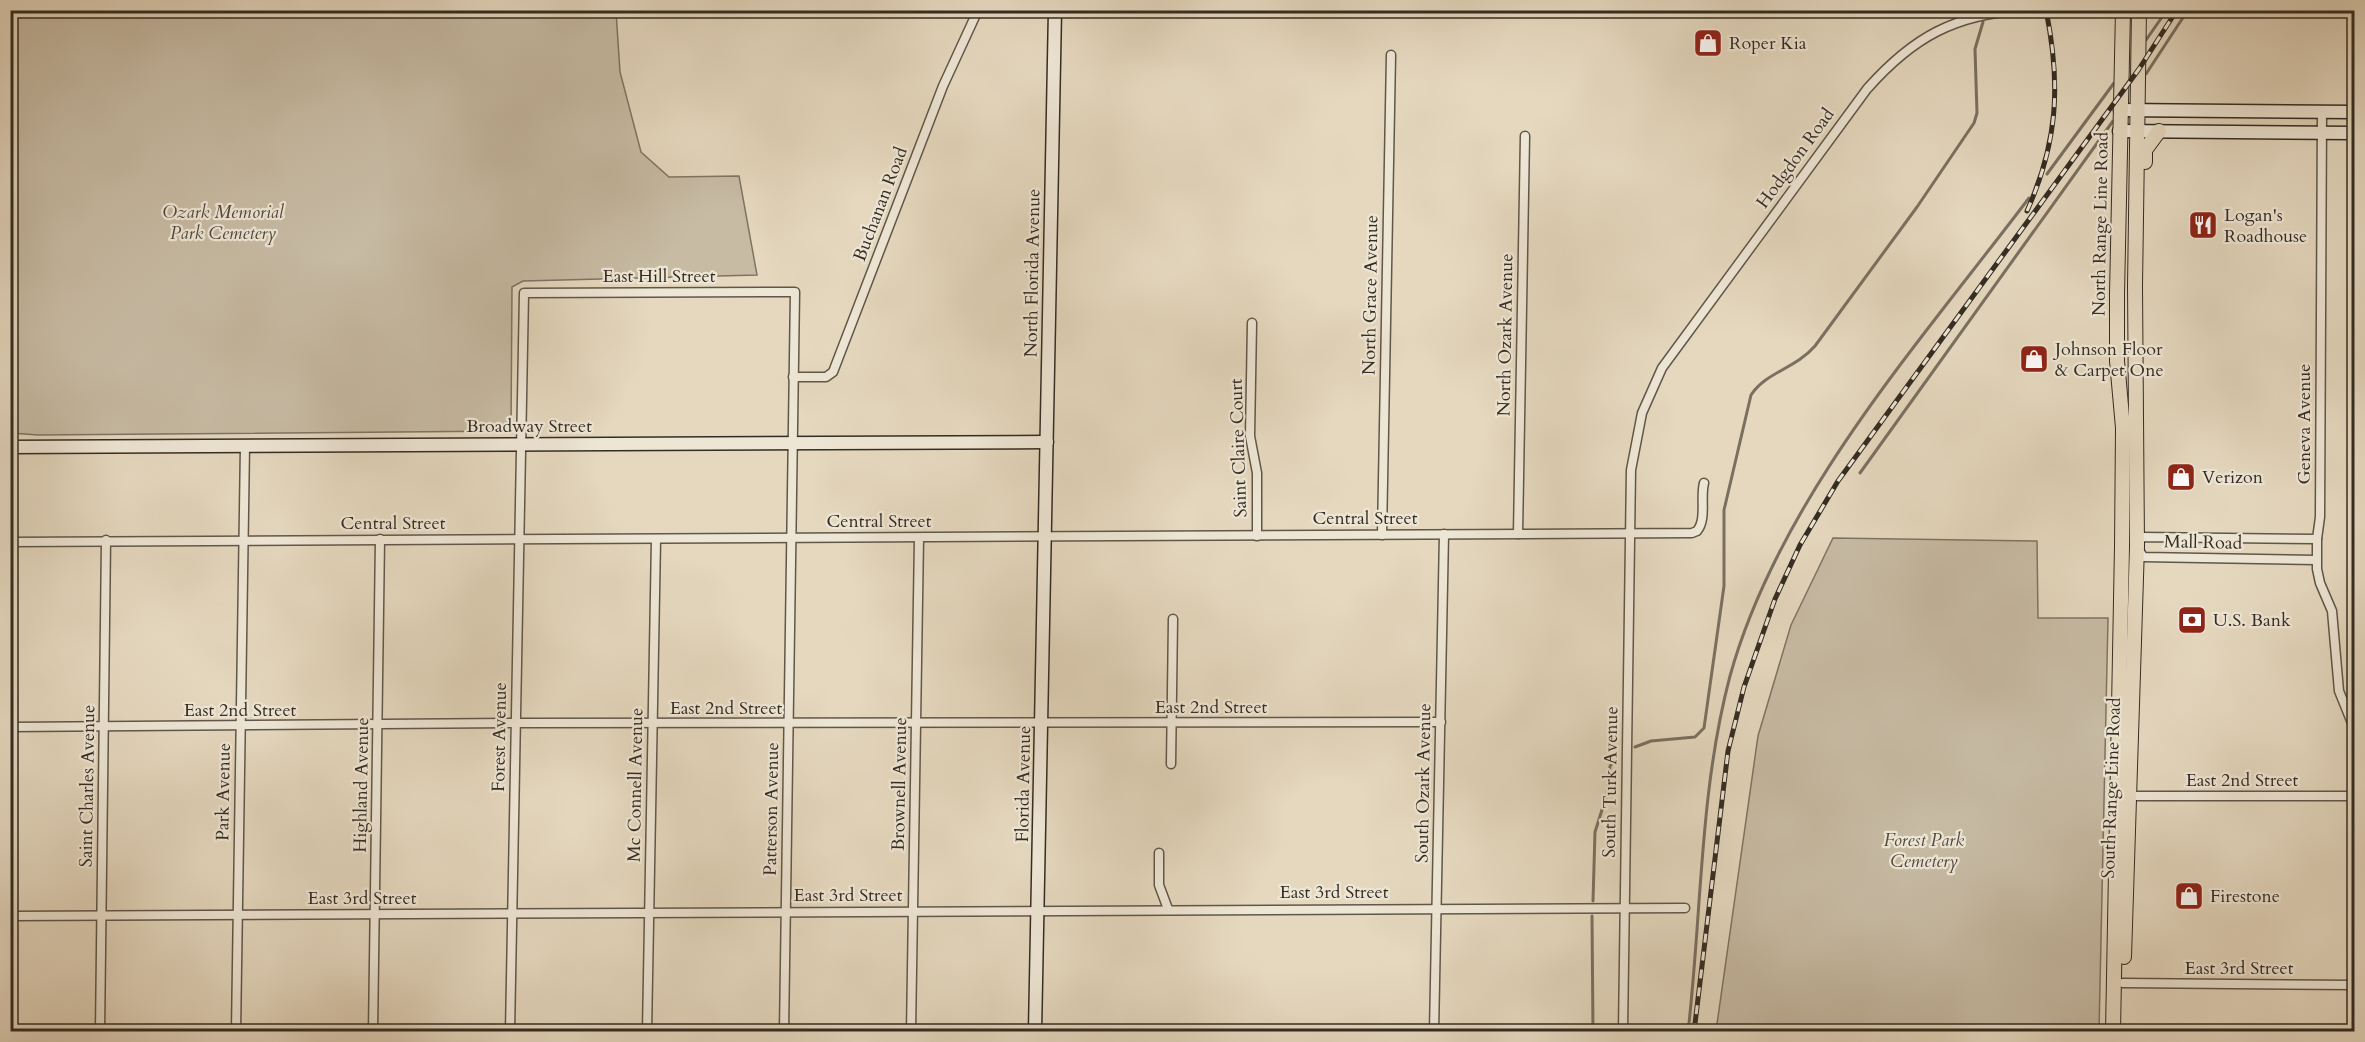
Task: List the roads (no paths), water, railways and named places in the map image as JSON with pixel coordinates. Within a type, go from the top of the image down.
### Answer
[{"type":"main road","name":"North Range Line Road","points":[[2122,546],[2123,428],[2117,361],[2119,131],[2123,10]]},
{"type":"main road","name":"North Range Line Road","points":[[2137,546],[2135,286],[2139,10]]},
{"type":"main road","points":[[2135,286],[2142,268],[2145,150],[2158,131]]},
{"type":"main road","name":"South Range Line Road","points":[[2113,1032],[2122,546]]},
{"type":"main road","name":"South Range Line Road","points":[[2122,1032],[2137,546]]},
{"type":"street","name":"Buchanan Road","points":[[793,377],[824,377],[833,372],[943,86],[978,10]]},
{"type":"street","name":"North Florida Avenue","points":[[1045,537],[1055,10]]},
{"type":"street","name":"Hodgdon Road","points":[[1630,532],[1632,459],[1647,398],[1662,368],[1867,89],[1904,50],[1952,24],[1990,13],[2025,10]]},
{"type":"street","name":"North Grace Avenue","points":[[1382,535],[1391,55]]},
{"type":"street","points":[[2120,110],[2355,112]]},
{"type":"street","name":"Geneva Avenue","points":[[2322,112],[2320,517],[2316,560],[2320,583],[2332,612],[2339,692],[2355,728]]},
{"type":"street","points":[[2119,131],[2355,133]]},
{"type":"street","name":"North Ozark Avenue","points":[[1518,534],[1526,136]]},
{"type":"street","name":"Patterson Avenue","points":[[784,1032],[795,292]]},
{"type":"street","name":"East Hill Street","points":[[524,293],[795,292]]},
{"type":"street","name":"Forest Avenue","points":[[510,1032],[524,293]]},
{"type":"street","name":"Saint Claire Court","points":[[1252,323],[1250,436],[1257,473],[1257,536]]},
{"type":"street","name":"Broadway Street","points":[[12,447],[1047,442]]},
{"type":"street","name":"Park Avenue","points":[[236,1032],[245,446]]},
{"type":"street","name":"Central Street","points":[[10,542],[242,539],[518,540],[1257,536],[1697,531],[1702,521],[1701,495],[1704,483]]},
{"type":"street","name":"South Turk Avenue","points":[[1623,1032],[1630,532]]},
{"type":"street","name":"South Ozark Avenue","points":[[1434,1032],[1444,534]]},
{"type":"street","name":"Florida Avenue","points":[[1035,1032],[1045,537]]},
{"type":"street","name":"Mall Road","points":[[2316,560],[2143,557],[2137,546],[2142,537],[2317,539]]},
{"type":"street","name":"Brownell Avenue","points":[[911,1032],[919,538]]},
{"type":"street","name":"Highland Avenue","points":[[374,1032],[380,539]]},
{"type":"street","name":"Mc Connell Avenue","points":[[647,1032],[656,539]]},
{"type":"street","name":"Saint Charles Avenue","points":[[100,1032],[106,540]]},
{"type":"street","points":[[1171,764],[1173,619]]},
{"type":"street","name":"East 2nd Street","points":[[10,727],[379,726],[515,723],[1441,722]]},
{"type":"street","name":"East 2nd Street","points":[[2129,796],[2355,796]]},
{"type":"street","points":[[1159,852],[1160,890],[1168,909]]},
{"type":"street","name":"East 3rd Street","points":[[10,916],[1685,908]]},
{"type":"street","name":"East 3rd Street","points":[[2123,983],[2355,985]]},
{"type":"waterway","points":[[2146,40],[2167,10]]},
{"type":"waterway","points":[[2146,74],[2188,10]]},
{"type":"waterway","points":[[1635,747],[1651,741],[1695,737],[1704,728],[1724,586],[1724,510],[1751,395],[1757,387],[1799,360],[1815,346],[1917,207],[1974,123],[1977,113],[1975,49],[1983,22]]},
{"type":"waterway","points":[[2047,174],[2114,83]]},
{"type":"waterway","points":[[1860,473],[2113,121]]},
{"type":"waterway","points":[[1688,1032],[1712,764],[1730,676],[1752,611],[1782,547],[1817,485],[1857,425],[1899,366],[2029,198]]},
{"type":"waterway","points":[[1593,901],[1595,832],[1607,794],[1610,766],[1616,760]]},
{"type":"waterway","points":[[1592,916],[1593,1032]]},
{"type":"railway","points":[[2027,211],[2045,161],[2054,112],[2054,63],[2046,10]]},
{"type":"railway","points":[[1694,1032],[1728,751],[1744,687],[1775,599],[1800,545],[1838,481],[2139,69],[2177,10]]},
{"type":"place","name":"Roper Kia","points":[[1708,43]]},
{"type":"place","name":"Logan's Roadhouse","points":[[2203,225]]},
{"type":"place","name":"Johnson Floor & Carpet One","points":[[2034,359]]},
{"type":"place","name":"Verizon","points":[[2181,477]]},
{"type":"place","name":"U.S. Bank","points":[[2192,620]]},
{"type":"place","name":"Firestone","points":[[2189,896]]},
{"type":"park label","name":"Ozark Memorial Park Cemetery","points":[[223,222]]},
{"type":"park label","name":"Forest Park Cemetery","points":[[1924,850]]}]
